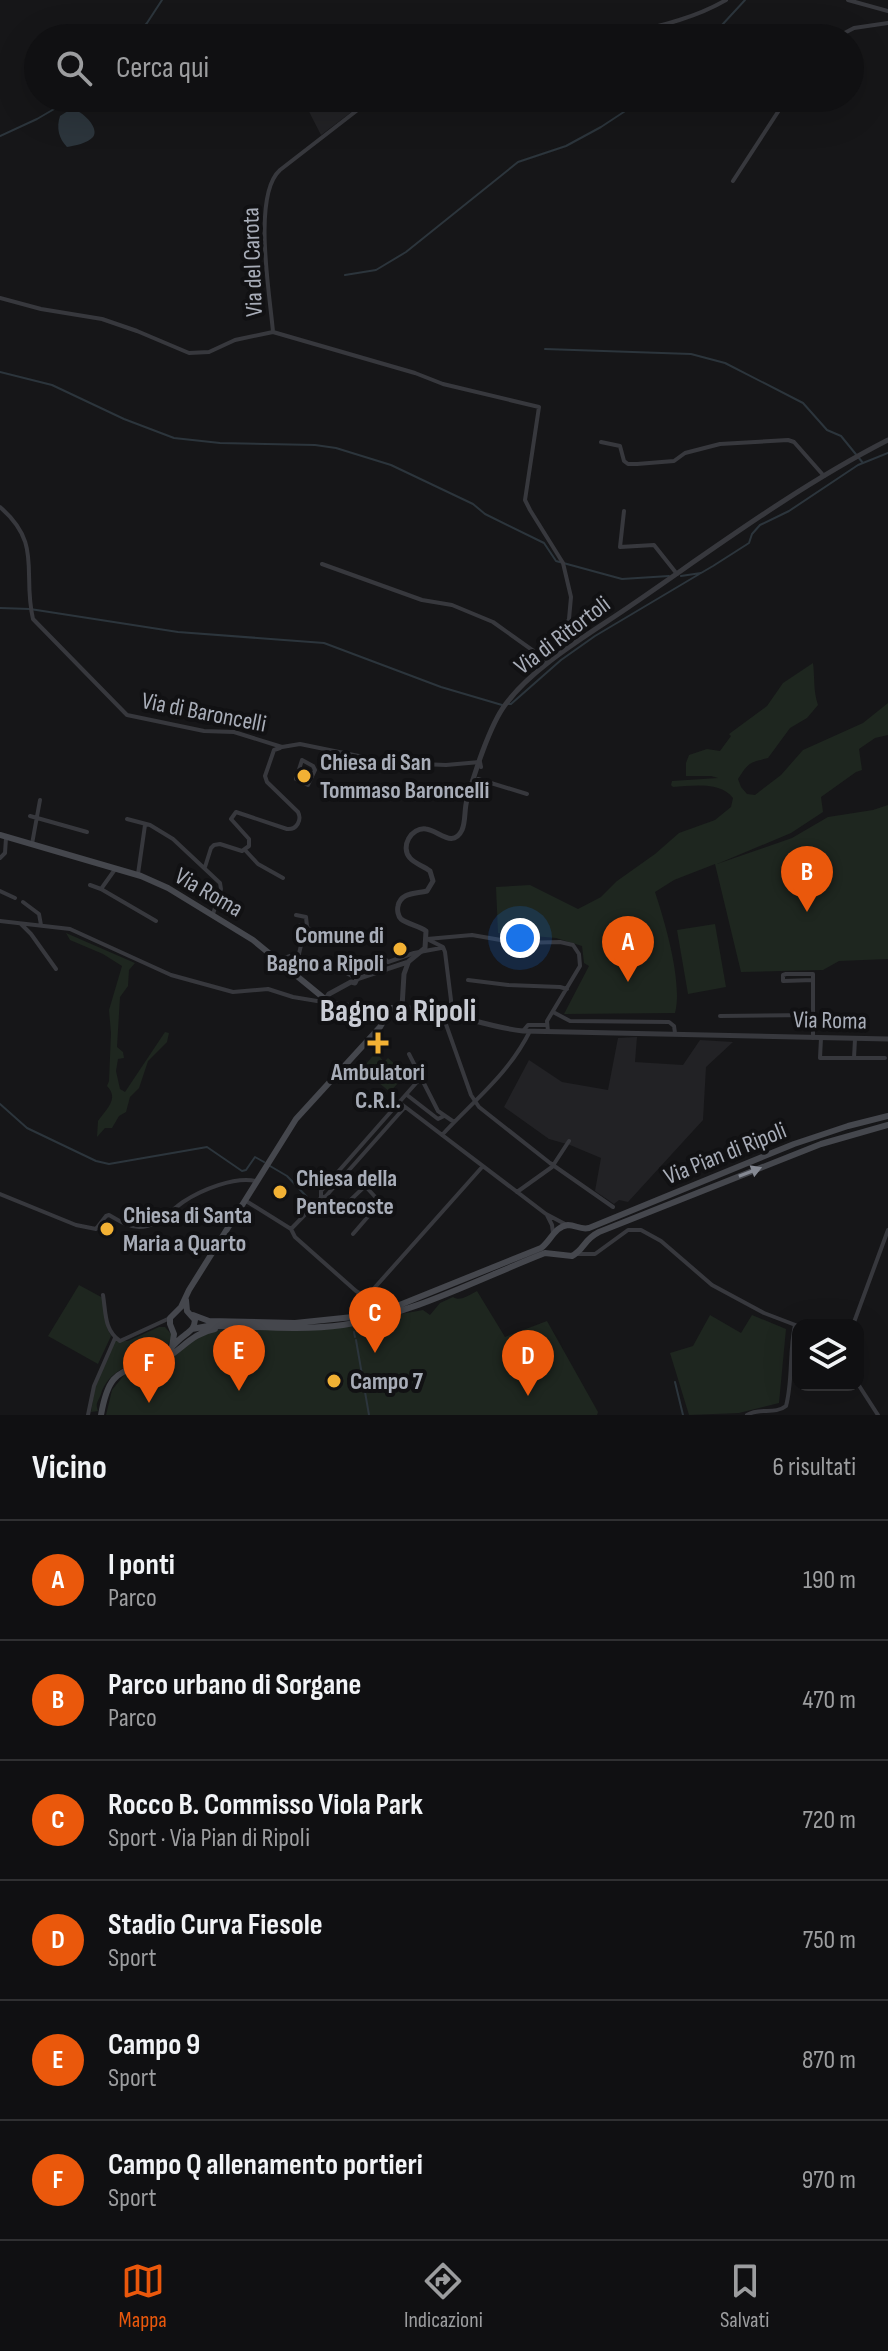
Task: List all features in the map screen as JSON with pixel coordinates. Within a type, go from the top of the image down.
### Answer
[{"type":"main road","name":"Via Roma","points":[[3,835],[138,875],[174,891],[253,940],[325,1000],[339,1006],[391,1008]]},
{"type":"main road","points":[[172,1347],[170,1318],[296,1119],[380,1027],[391,1008]]},
{"type":"main road","name":"Via Pian di Ripoli","points":[[190,1313],[209,1321],[295,1323],[353,1317],[390,1308],[541,1248],[561,1227],[584,1229],[602,1223],[815,1136],[888,1116]]},
{"type":"main road","name":"Via Pian di Ripoli","points":[[575,1255],[583,1244],[599,1232],[778,1161],[849,1135],[888,1125]]},
{"type":"main road","points":[[575,1227],[582,1235],[583,1244]]},
{"type":"main road","points":[[553,1236],[553,1248],[558,1253],[566,1257],[575,1255]]},
{"type":"main road","points":[[101,1415],[106,1393],[124,1370],[162,1355],[192,1329],[208,1326],[313,1328],[354,1323],[402,1310],[545,1253],[558,1253]]},
{"type":"main road","points":[[186,1296],[195,1322],[192,1329]]},
{"type":"main road","points":[[177,1310],[190,1313]]},
{"type":"main road","points":[[141,1364],[165,1359],[196,1334],[226,1327]]},
{"type":"main road","points":[[172,1329],[185,1334]]},
{"type":"street","points":[[664,24],[706,12],[726,0]]},
{"type":"street","points":[[848,0],[888,11]]},
{"type":"street","points":[[864,27],[888,23]]},
{"type":"street","name":"Via del Carota","points":[[0,298],[41,309],[102,319],[189,353],[209,352],[235,340],[273,332],[264,210],[270,183],[280,170],[355,112]]},
{"type":"street","points":[[733,181],[778,112]]},
{"type":"street","points":[[273,332],[443,384],[539,407],[525,500],[563,563],[571,597],[569,619],[549,662],[493,622],[452,605],[422,600],[322,564]]},
{"type":"street","points":[[601,442],[618,444],[624,461],[637,464],[674,461],[685,453],[720,444],[788,440],[794,442],[824,476]]},
{"type":"street","name":"Via di Ritortoli","points":[[443,947],[427,939],[424,929],[403,920],[398,913],[401,899],[427,891],[433,881],[428,869],[408,857],[407,842],[412,834],[421,829],[429,829],[443,838],[459,835],[464,826],[468,796],[504,706],[549,662],[727,539],[824,476],[888,440]]},
{"type":"street","name":"Via di Baroncelli","points":[[0,507],[14,519],[24,534],[30,559],[33,619],[127,715],[204,731],[234,732],[282,747],[300,744],[393,763],[446,765],[481,760]]},
{"type":"street","points":[[624,511],[620,547],[654,545],[677,574]]},
{"type":"street","points":[[245,850],[249,840],[231,819],[236,812],[287,829],[292,829],[299,821],[298,812],[267,782],[265,776],[274,750],[282,747]]},
{"type":"street","points":[[302,760],[315,770],[308,785],[296,779],[302,760]]},
{"type":"street","points":[[468,796],[478,779],[527,794]]},
{"type":"street","points":[[32,844],[40,800]]},
{"type":"street","points":[[30,816],[87,832]]},
{"type":"street","points":[[127,819],[150,825],[173,839],[205,867],[222,887],[213,914]]},
{"type":"street","points":[[138,875],[145,825]]},
{"type":"street","points":[[0,858],[5,853],[3,835]]},
{"type":"street","points":[[205,867],[215,844],[245,850],[258,864],[283,878]]},
{"type":"street","points":[[101,889],[116,868]]},
{"type":"street","points":[[90,885],[156,921]]},
{"type":"street","points":[[0,891],[15,898]]},
{"type":"street","points":[[23,902],[39,914],[41,925]]},
{"type":"street","points":[[307,910],[309,928]]},
{"type":"street","points":[[296,915],[306,917]]},
{"type":"street","points":[[0,921],[70,929],[171,975],[233,992],[268,989],[318,1002],[353,979],[408,962],[422,952],[427,939],[472,935],[518,943],[569,943],[578,950],[580,966],[553,1012],[547,1029]]},
{"type":"street","points":[[21,924],[56,969]]},
{"type":"street","points":[[298,958],[302,941],[315,933],[300,925]]},
{"type":"street","points":[[386,960],[443,947],[451,1013]]},
{"type":"street","points":[[279,960],[286,956],[298,958],[339,969],[353,979]]},
{"type":"street","points":[[402,1007],[408,962]]},
{"type":"street","points":[[783,981],[786,974],[813,974],[813,1015],[820,1058],[885,1058]]},
{"type":"street","points":[[468,980],[567,989]]},
{"type":"street","name":"Via Roma","points":[[391,1008],[418,1007],[441,1011],[500,1028],[523,1031],[547,1029],[711,1037],[888,1039]]},
{"type":"street","points":[[441,1011],[475,1102],[553,1165],[613,1207]]},
{"type":"street","name":"Via Roma","points":[[553,1012],[570,1021],[670,1022],[675,1033]]},
{"type":"street","points":[[720,1016],[813,1015]]},
{"type":"street","name":"Via Roma","points":[[523,1031],[528,1025],[547,1029]]},
{"type":"street","points":[[442,1135],[517,1055],[530,1031]]},
{"type":"street","points":[[854,1058],[855,1039]]},
{"type":"street","points":[[409,1054],[438,1111],[454,1122]]},
{"type":"street","points":[[368,1143],[422,1079]]},
{"type":"street","points":[[407,1095],[438,1119],[444,1116]]},
{"type":"street","points":[[400,1103],[546,1214],[575,1227]]},
{"type":"street","points":[[291,1229],[321,1198],[321,1191],[405,1107]]},
{"type":"street","points":[[517,1192],[553,1165],[569,1141]]},
{"type":"street","points":[[246,1201],[291,1229],[295,1237],[356,1291],[367,1295],[483,1166]]},
{"type":"street","points":[[0,1194],[76,1225],[96,1229],[109,1215],[138,1227],[162,1219],[196,1195],[243,1180],[258,1181]]},
{"type":"street","points":[[321,1198],[338,1212],[363,1188],[378,1199],[378,1205],[353,1234]]},
{"type":"street","points":[[546,1214],[553,1236]]},
{"type":"street","points":[[575,1255],[596,1253],[628,1230],[641,1230],[657,1238],[712,1285],[792,1324]]},
{"type":"street","points":[[855,1319],[888,1230]]},
{"type":"street","points":[[583,1244],[588,1255]]},
{"type":"street","points":[[103,1295],[108,1327],[114,1337],[122,1341],[170,1318]]},
{"type":"street","points":[[151,1328],[161,1325],[172,1329]]},
{"type":"street","points":[[88,1415],[94,1386],[114,1337]]},
{"type":"street","points":[[747,1415],[780,1411],[786,1406],[792,1343]]},
{"type":"street","points":[[863,1391],[878,1415]]},
{"type":"shaded area","points":[[66,112],[80,113],[94,129],[93,137],[67,147],[60,137],[60,116]]},
{"type":"shaded area","points":[[309,112],[351,112],[321,135]]},
{"type":"shaded area","points":[[813,663],[818,705],[807,718],[790,728],[768,758],[753,762],[745,769],[738,779],[747,794],[755,795],[781,775],[803,750],[863,723],[888,703],[888,735],[875,738],[859,749],[862,770],[821,797],[823,812],[791,833],[717,864],[792,838],[828,817],[888,805],[888,959],[839,961],[823,970],[741,972],[715,864],[674,880],[655,892],[675,969],[675,1013],[564,1014],[589,966],[584,963],[582,946],[556,938],[498,933],[496,887],[530,885],[578,909],[601,897],[679,833],[715,820],[731,807],[733,798],[713,787],[673,787],[672,781],[718,778],[686,776],[689,755],[707,749],[720,751],[731,736],[729,734],[767,706],[783,683]]},
{"type":"shaded area","points":[[715,924],[726,987],[688,994],[677,930]]},
{"type":"shaded area","points":[[66,933],[135,963],[129,970],[128,986],[120,997],[117,1047],[124,1058],[118,1059],[116,1071],[120,1089],[125,1092],[165,1032],[169,1033],[167,1042],[148,1061],[139,1088],[130,1097],[126,1112],[119,1116],[112,1128],[105,1128],[97,1137],[98,1121],[112,1100],[107,1086],[111,1033],[109,1010],[122,966],[70,940]]},
{"type":"shaded area","points":[[637,1037],[635,1062],[683,1065],[700,1040],[733,1042],[706,1067],[703,1120],[628,1202],[619,1200],[614,1204],[595,1191],[601,1158],[549,1139],[504,1107],[529,1060],[562,1082],[608,1090],[618,1038]]},
{"type":"shaded area","points":[[376,1052],[384,1062],[388,1058],[406,1074],[390,1092],[362,1069]]},
{"type":"shaded area","points":[[79,1285],[103,1298],[111,1336],[98,1364],[48,1336]]},
{"type":"shaded area","points":[[477,1291],[505,1337],[547,1321],[597,1415],[106,1415],[112,1390],[125,1374],[168,1361],[191,1341],[214,1330],[312,1330],[423,1310],[430,1315],[440,1303]]},
{"type":"shaded area","points":[[710,1315],[741,1333],[752,1315],[786,1329],[779,1403],[739,1413],[689,1415],[670,1353],[693,1346]]},
{"type":"shaded area","points":[[165,1327],[172,1335],[167,1346],[160,1353],[117,1372],[101,1394],[98,1411],[91,1412],[95,1387],[114,1341],[128,1341]]},
{"type":"waterway","points":[[146,24],[162,0]]},
{"type":"waterway","points":[[723,24],[745,0]]},
{"type":"waterway","points":[[0,136],[49,112]]},
{"type":"waterway","points":[[345,275],[376,270],[406,252],[518,162],[566,146],[624,112]]},
{"type":"waterway","points":[[545,349],[691,354],[725,363],[803,403],[827,430],[841,436],[863,463]]},
{"type":"waterway","points":[[0,372],[52,385],[124,419],[174,438],[336,448],[391,465],[473,504],[485,514],[544,543],[556,561],[622,579],[669,576]]},
{"type":"waterway","points":[[681,576],[701,573],[713,566],[749,543],[760,525],[789,511],[858,465],[888,453]]},
{"type":"waterway","points":[[508,704],[595,636],[701,573]]},
{"type":"waterway","points":[[0,608],[30,609],[178,632],[324,643],[441,687],[502,705]]},
{"type":"waterway","points":[[0,1104],[27,1128],[96,1161],[109,1164],[207,1147],[242,1171],[255,1157],[264,1162]]},
{"type":"waterway","points":[[270,1166],[287,1176],[307,1197]]},
{"type":"waterway","points":[[354,1332],[355,1337]]},
{"type":"waterway","points":[[356,1340],[369,1415]]},
{"type":"waterway","points":[[675,1382],[683,1415]]},
{"type":"place","name":"Chiesa di San Tommaso Baroncelli","points":[[304,776]]},
{"type":"place","name":"Parco urbano di Sorgane","points":[[807,912]]},
{"type":"place","name":"Comune di Bagno a Ripoli","points":[[400,949]]},
{"type":"place","name":"I ponti","points":[[628,982]]},
{"type":"place","name":"Ambulatori C.R.I.","points":[[378,1043]]},
{"type":"place","name":"Chiesa della Pentecoste","points":[[280,1192]]},
{"type":"place","name":"Chiesa di Santa Maria a Quarto","points":[[107,1229]]},
{"type":"place","name":"Rocco B. Commisso Viola Park","points":[[375,1353]]},
{"type":"place","name":"Campo 7","points":[[334,1381]]},
{"type":"place","name":"Campo 9","points":[[239,1391]]},
{"type":"place","name":"Stadio Curva Fiesole","points":[[528,1396]]},
{"type":"place","name":"Campo Q allenamento portieri","points":[[149,1403]]},
{"type":"district","name":"Bagno a Ripoli","points":[[398,1010]]}]
